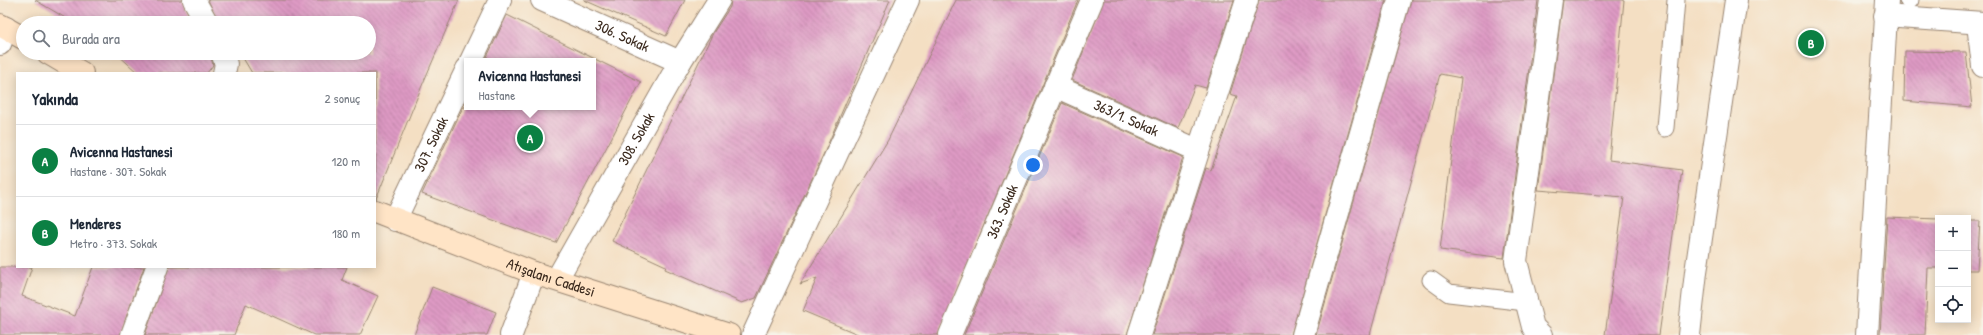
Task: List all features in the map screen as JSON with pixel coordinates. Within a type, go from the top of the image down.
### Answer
[{"type":"main road","points":[[60,60],[80,72]]},
{"type":"main road","name":"Atışalanı Caddesi","points":[[376,211],[534,273],[557,279],[729,335]]},
{"type":"street","points":[[194,0],[203,16]]},
{"type":"street","points":[[472,58],[500,0]]},
{"type":"street","name":"306. Sokak","points":[[542,0],[680,62]]},
{"type":"street","name":"308. Sokak","points":[[557,279],[680,62],[719,0]]},
{"type":"street","points":[[753,335],[908,0]]},
{"type":"street","name":"363. Sokak","points":[[950,335],[1092,0]]},
{"type":"street","points":[[1139,335],[1197,150],[1247,0]]},
{"type":"street","points":[[1303,335],[1399,0]]},
{"type":"street","points":[[1541,335],[1533,327],[1516,261],[1551,0]]},
{"type":"street","points":[[1690,335],[1696,272],[1736,0]]},
{"type":"street","points":[[1867,335],[1886,8],[1981,24],[1983,66]]},
{"type":"street","points":[[224,72],[226,64],[225,60]]},
{"type":"street","name":"307. Sokak","points":[[395,220],[464,75]]},
{"type":"street","name":"363/1. Sokak","points":[[1056,86],[1197,150]]},
{"type":"street","points":[[132,335],[157,268]]},
{"type":"street","points":[[511,335],[534,273]]},
{"type":"lane","points":[[1665,128],[1676,0]]},
{"type":"lane","points":[[1430,280],[1449,293],[1526,302]]},
{"type":"building","points":[[35,0],[182,0],[190,16],[62,16]]},
{"type":"building","points":[[208,0],[459,0],[376,199],[376,72],[251,72],[244,60],[376,60],[376,16],[216,16]]},
{"type":"building","points":[[584,0],[685,0],[666,36]]},
{"type":"building","points":[[731,0],[890,0],[825,151],[756,298],[742,303],[665,269],[666,266],[612,241],[713,33],[730,7]]},
{"type":"building","points":[[956,0],[1078,0],[938,335],[860,335],[803,311],[817,278],[800,284],[888,140]]},
{"type":"building","points":[[1104,0],[1234,0],[1206,88],[1195,85],[1178,128],[1072,80]]},
{"type":"building","points":[[1259,0],[1386,0],[1291,335],[1152,335],[1206,168],[1211,170],[1237,96],[1230,94]]},
{"type":"building","points":[[1411,0],[1538,0],[1504,258],[1440,250],[1461,78],[1440,74],[1370,335],[1316,335]]},
{"type":"building","points":[[1563,0],[1624,0],[1609,160],[1682,170],[1659,335],[1605,335],[1624,197],[1538,190]]},
{"type":"building","points":[[507,15],[593,58],[486,58]]},
{"type":"building","points":[[1905,51],[1966,52],[1972,107],[1904,101]]},
{"type":"building","points":[[124,60],[212,60],[213,65],[208,72],[137,72]]},
{"type":"building","points":[[596,60],[641,82],[556,243],[422,194],[463,107],[464,110],[596,110]]},
{"type":"building","points":[[1062,103],[1183,157],[1127,335],[964,335]]},
{"type":"building","points":[[1887,217],[1935,219],[1935,268],[1928,268],[1925,335],[1880,335]]},
{"type":"building","points":[[1971,221],[1980,221],[1977,270],[1971,270]]},
{"type":"building","points":[[0,267],[32,268],[22,296],[75,316],[93,268],[144,268],[120,335],[0,335]]},
{"type":"building","points":[[169,268],[347,268],[342,280],[378,296],[360,335],[314,335],[246,304],[234,335],[145,335]]},
{"type":"building","points":[[432,287],[496,312],[487,335],[414,335]]},
{"type":"place","name":"Menderes","points":[[1811,43]]},
{"type":"place","name":"Avicenna Hastanesi","points":[[530,138]]}]
